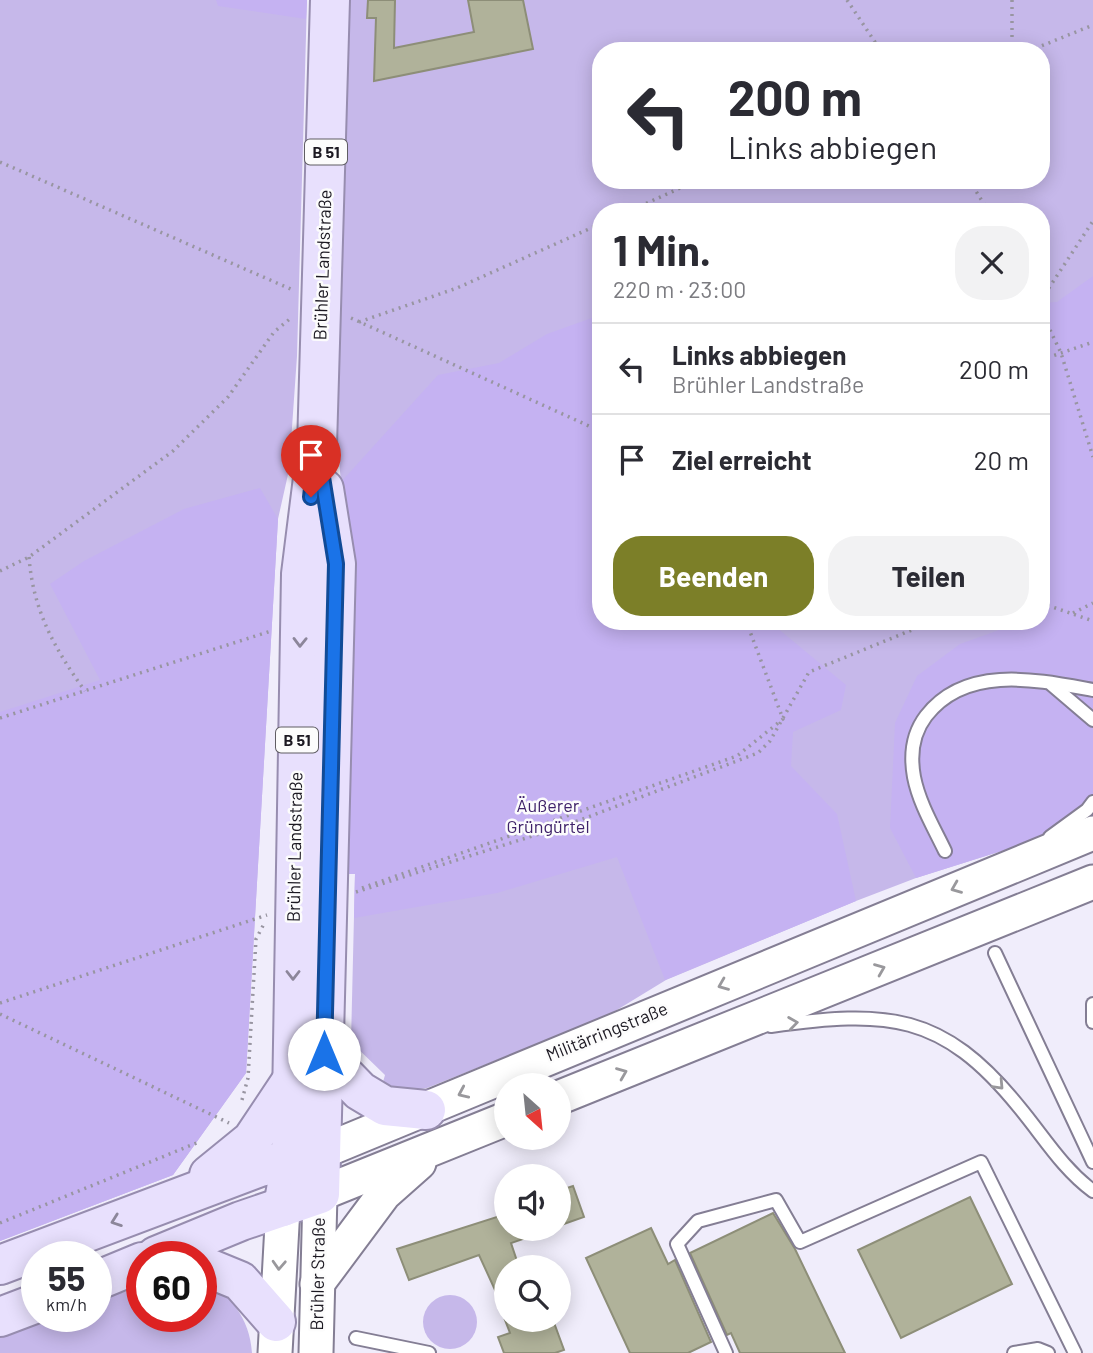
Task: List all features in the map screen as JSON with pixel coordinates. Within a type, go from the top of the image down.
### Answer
[{"type":"main road","name":"Brühler Landstraße","points":[[283,1207],[305,1157],[324,1054],[336,564],[317,446],[308,309],[330,0]]},
{"type":"main road","name":"Brühler Landstraße","points":[[317,446],[301,574],[292,1080],[305,1157],[320,1194]]},
{"type":"main road","name":"Militärringstraße","points":[[195,1241],[320,1194],[433,1128],[1019,862],[1093,833]]},
{"type":"main road","points":[[571,1093],[1093,882]]},
{"type":"main road","points":[[317,1284],[433,1128],[360,1091],[324,1054]]},
{"type":"main road","points":[[180,1198],[252,1140],[292,1080]]},
{"type":"main road","name":"Militärringstraße","points":[[0,1265],[260,1167],[433,1128],[494,1120]]},
{"type":"main road","name":"Brühler Straße","points":[[316,1353],[320,1194]]},
{"type":"main road","name":"Brühler Straße","points":[[275,1338],[283,1207]]},
{"type":"main road","points":[[217,1272],[240,1281],[275,1338]]},
{"type":"main road","points":[[0,1317],[21,1309]]},
{"type":"lane","points":[[945,851],[923,807],[914,779],[911,752],[920,724],[936,703],[962,688],[993,680],[1049,682],[1093,690]]},
{"type":"lane","points":[[1049,682],[1093,720]]},
{"type":"lane","points":[[1019,862],[1087,810],[1093,802]]},
{"type":"lane","points":[[995,953],[1093,1162]]},
{"type":"lane","points":[[1093,1004],[1093,1022]]},
{"type":"lane","points":[[726,1032],[836,1017],[910,1022],[951,1040],[980,1065],[1019,1106],[1069,1174],[1093,1191]]},
{"type":"lane","points":[[726,1353],[677,1244],[698,1221],[776,1200],[800,1242],[981,1162],[1074,1353]]},
{"type":"lane","points":[[356,1338],[429,1353]]},
{"type":"lane","points":[[1014,1353],[1038,1349],[1048,1353]]},
{"type":"path","points":[[847,0],[875,42]]},
{"type":"path","points":[[1012,0],[1012,42]]},
{"type":"path","points":[[1050,42],[1093,24]]},
{"type":"path","points":[[0,162],[308,309],[359,322],[592,427]]},
{"type":"path","points":[[647,203],[678,189]]},
{"type":"path","points":[[1050,286],[1093,221]]},
{"type":"path","points":[[359,322],[457,288],[592,228]]},
{"type":"path","points":[[0,571],[29,557],[173,451],[228,397],[274,332],[308,309]]},
{"type":"path","points":[[1050,330],[1061,353],[1093,457]]},
{"type":"path","points":[[1050,357],[1093,342]]},
{"type":"path","points":[[29,557],[31,586],[40,619],[65,663],[85,691]]},
{"type":"path","points":[[1071,614],[1093,603]]},
{"type":"path","points":[[1050,606],[1093,621]]},
{"type":"path","points":[[0,718],[277,629]]},
{"type":"path","points":[[749,630],[783,719]]},
{"type":"path","points":[[783,719],[737,756],[579,814],[383,878],[348,895],[564,826],[742,761],[758,753],[770,741],[783,719],[809,672],[912,630]]},
{"type":"path","points":[[0,1003],[270,914],[256,939],[248,1078],[241,1102]]},
{"type":"path","points":[[0,1014],[234,1126],[223,1131]]},
{"type":"path","points":[[0,1223],[200,1142]]},
{"type":"green space","points":[[0,0],[307,0],[297,356],[289,470],[278,519],[246,1073],[173,1175],[0,1241]]},
{"type":"green space","points":[[216,0],[307,0],[306,19],[218,6]]},
{"type":"green space","name":"Äußerer Grüngürtel","points":[[343,0],[1093,0],[1093,822],[916,878],[856,901],[666,980],[607,1016],[427,1088],[402,1092],[381,1089],[385,1075],[351,1042],[355,874],[341,482],[334,405]]},
{"type":"green space","points":[[1093,276],[1093,822],[916,878],[890,828],[895,723],[917,676],[960,644],[999,630],[1050,630],[1050,302],[1057,302]]},
{"type":"green space","points":[[592,318],[592,630],[780,630],[846,685],[841,710],[793,732],[791,766],[837,814],[856,901],[665,980],[617,857],[497,893],[354,918],[355,874],[341,874],[341,482],[438,375],[499,363],[547,334]]},
{"type":"green space","points":[[260,488],[278,519],[246,1073],[173,1175],[0,1241],[0,712],[100,680],[50,584],[84,561],[184,509]]},
{"type":"green space","points":[[217,1287],[242,1318],[252,1353],[0,1353],[0,1333],[21,1326],[21,1332],[112,1332],[112,1295],[126,1292],[126,1332],[217,1332]]},
{"type":"green space","points":[[450,1295],[469,1303],[477,1322],[469,1341],[450,1349],[431,1341],[423,1322],[431,1303]]},
{"type":"building","points":[[368,0],[395,0],[394,48],[474,32],[468,0],[523,0],[533,49],[374,81],[376,18],[367,18]]},
{"type":"building","points":[[573,1186],[584,1217],[571,1222]]},
{"type":"building","points":[[970,1197],[1012,1284],[901,1338],[858,1250]]},
{"type":"building","points":[[773,1213],[795,1249],[845,1353],[740,1353],[731,1333],[727,1335],[690,1253]]},
{"type":"building","points":[[494,1218],[494,1241],[517,1241],[511,1243],[515,1255],[494,1255],[494,1288],[479,1255],[409,1280],[397,1249]]},
{"type":"building","points":[[651,1228],[668,1264],[675,1260],[711,1342],[688,1353],[630,1353],[586,1258]]},
{"type":"building","points":[[557,1332],[564,1350],[555,1353],[504,1353],[498,1337],[510,1333]]},
{"type":"route","points":[[311,497],[317,446],[336,564],[325,902],[324,1054]]}]
